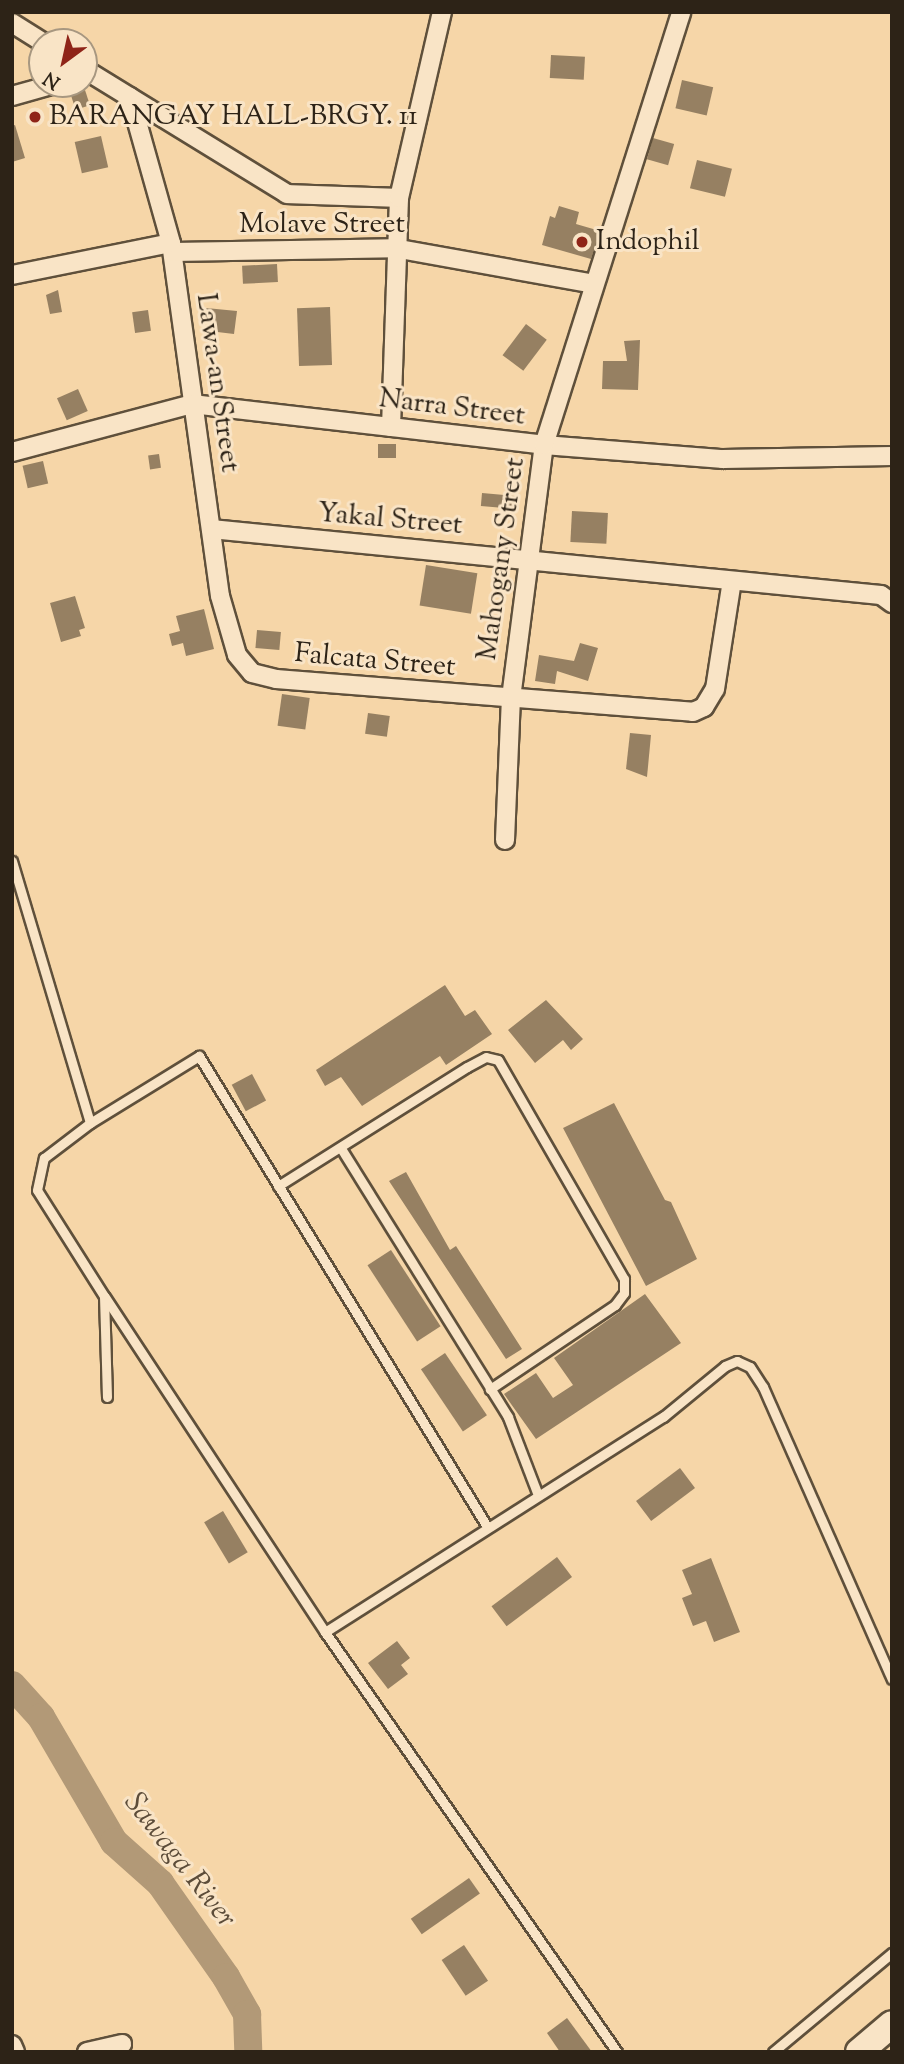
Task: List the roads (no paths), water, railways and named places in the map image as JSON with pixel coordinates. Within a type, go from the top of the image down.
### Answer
[{"type":"main road","points":[[859,2052],[892,2024]]},
{"type":"street","points":[[391,427],[394,248],[399,198],[442,12]]},
{"type":"street","name":"Mahogany Street","points":[[505,840],[511,698],[527,559],[544,445],[681,12]]},
{"type":"street","points":[[12,23],[28,33]]},
{"type":"street","points":[[98,79],[286,194],[399,198]]},
{"type":"street","name":"Lawa-an Street","points":[[130,97],[172,248],[220,596],[237,655],[252,673]]},
{"type":"street","name":"Molave Street","points":[[12,275],[172,248],[394,248],[594,284]]},
{"type":"street","name":"Narra Street","points":[[12,452],[192,404],[544,445],[723,459],[892,456]]},
{"type":"street","name":"Yakal Street","points":[[211,529],[881,595],[892,603]]},
{"type":"street","name":"Falcata Street","points":[[252,673],[276,679],[676,713],[704,707],[720,674],[732,581]]},
{"type":"street","points":[[87,2052],[122,2044]]},
{"type":"street","points":[[12,2045],[15,2052]]},
{"type":"lane","points":[[12,861],[90,1123]]},
{"type":"lane","points":[[488,1528],[199,1056],[90,1123],[44,1158],[37,1189],[104,1296],[325,1632],[617,2052]]},
{"type":"lane","points":[[278,1186],[342,1150],[467,1067],[486,1057],[498,1060],[624,1279],[624,1293],[615,1305],[490,1389]]},
{"type":"lane","points":[[342,1150],[508,1417],[538,1495]]},
{"type":"lane","points":[[104,1296],[107,1397]]},
{"type":"lane","points":[[325,1632],[663,1417],[725,1366],[737,1362],[750,1367],[763,1387],[892,1679]]},
{"type":"lane","points":[[773,2052],[892,1953]]},
{"type":"waterway","name":"Sawaga River","points":[[12,1685],[41,1717],[114,1842],[160,1883],[226,1977],[247,2014],[248,2052]]},
{"type":"place","name":"BARANGAY HALL-BRGY. 11","points":[[35,117]]},
{"type":"place","name":"Indophil","points":[[582,242]]}]
